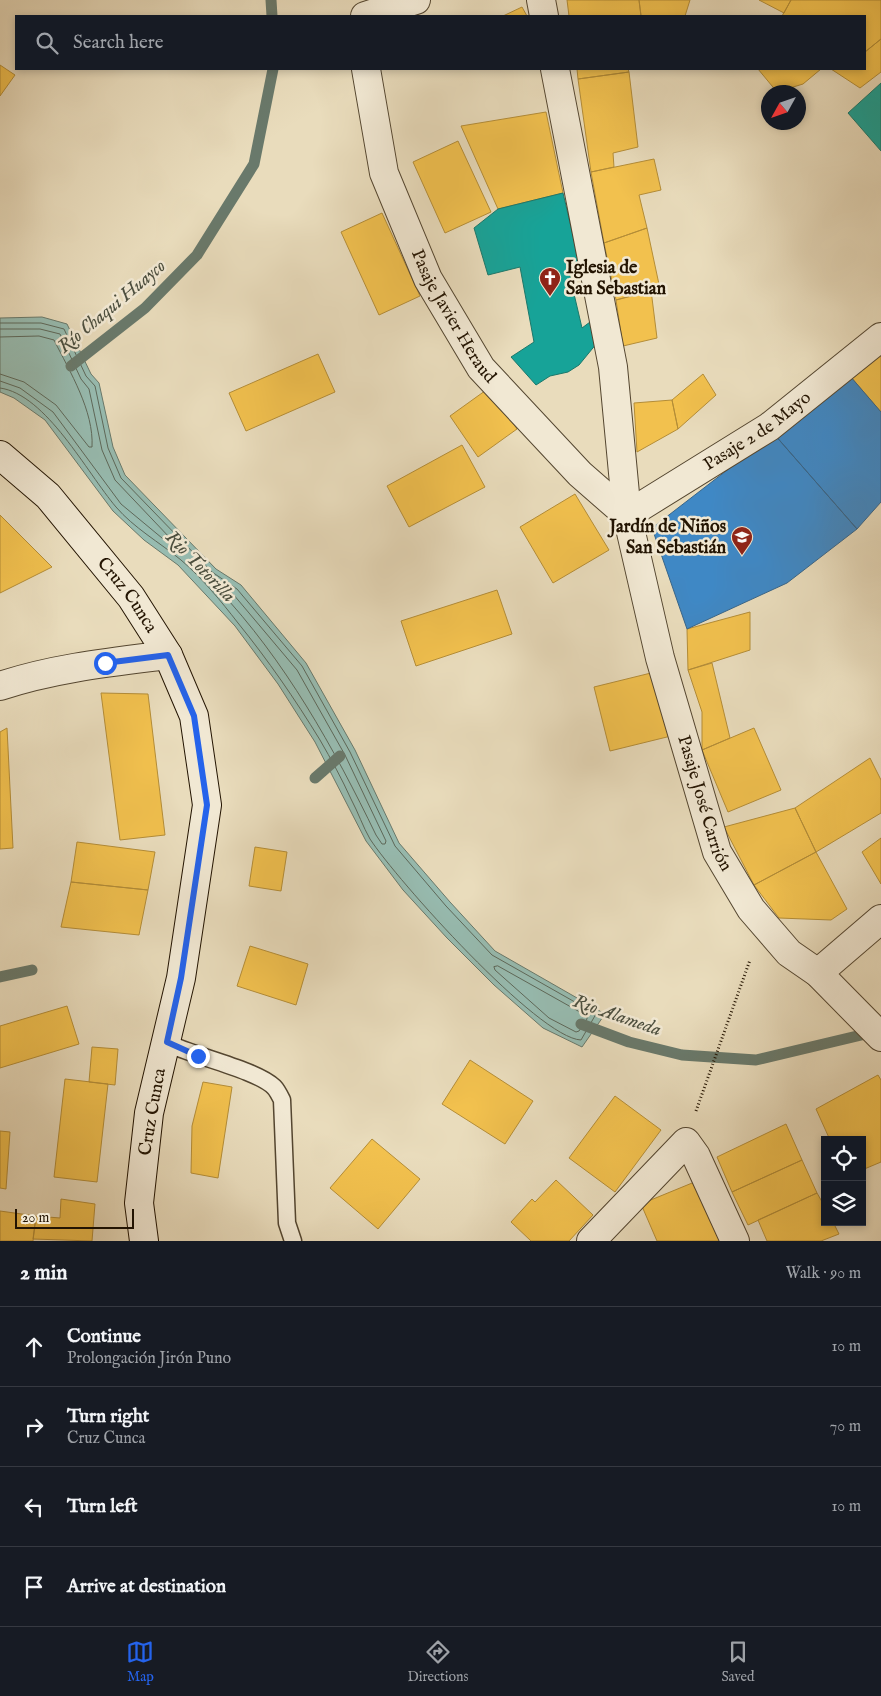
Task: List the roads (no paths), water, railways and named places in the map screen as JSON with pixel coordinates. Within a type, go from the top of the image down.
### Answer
[{"type":"street","points":[[368,15],[416,0]]},
{"type":"street","points":[[541,0],[544,15]]},
{"type":"street","name":"Pasaje Javier Heraud","points":[[366,70],[384,173],[432,288],[481,368],[580,474],[627,515]]},
{"type":"street","name":"Pasaje José Carrión","points":[[555,70],[613,367],[627,515],[660,658],[717,852],[751,909],[789,952],[818,973],[881,1037]]},
{"type":"street","name":"Pasaje 2 de Mayo","points":[[627,515],[769,427],[881,338]]},
{"type":"street","name":"Cruz Cunca","points":[[0,455],[48,496],[131,597],[168,655],[194,716],[207,805],[181,978],[149,1113],[139,1203],[144,1241]]},
{"type":"street","points":[[0,686],[23,678],[50,673],[168,655]]},
{"type":"street","points":[[818,973],[881,919]]},
{"type":"street","points":[[591,1241],[686,1142],[696,1156],[735,1241]]},
{"type":"lane","points":[[167,1042],[182,1050],[259,1077],[274,1087],[282,1100],[287,1223],[293,1241]]},
{"type":"water","name":"Rio Totorilla","points":[[42,317],[67,324],[91,374],[99,383],[113,447],[125,475],[216,569],[241,585],[306,663],[355,750],[399,843],[495,951],[605,1014],[582,1047],[543,1028],[494,985],[403,890],[366,841],[315,742],[278,684],[235,626],[178,565],[144,540],[113,511],[45,420],[14,398],[0,392],[0,318]]},
{"type":"waterway","name":"Río Chaqui Huayco","points":[[271,0],[272,15]]},
{"type":"waterway","name":"Río Chaqui Huayco","points":[[71,366],[145,308],[197,255],[254,164],[273,70]]},
{"type":"waterway","points":[[315,778],[340,756]]},
{"type":"waterway","points":[[0,977],[32,970]]},
{"type":"waterway","name":"Rio Alameda","points":[[581,1024],[629,1042],[682,1055],[756,1060],[874,1032]]},
{"type":"place","name":"Iglesia de San Sebastian","points":[[550,297]]},
{"type":"place","name":"Jardín de Niños San Sebastián","points":[[742,556]]}]
